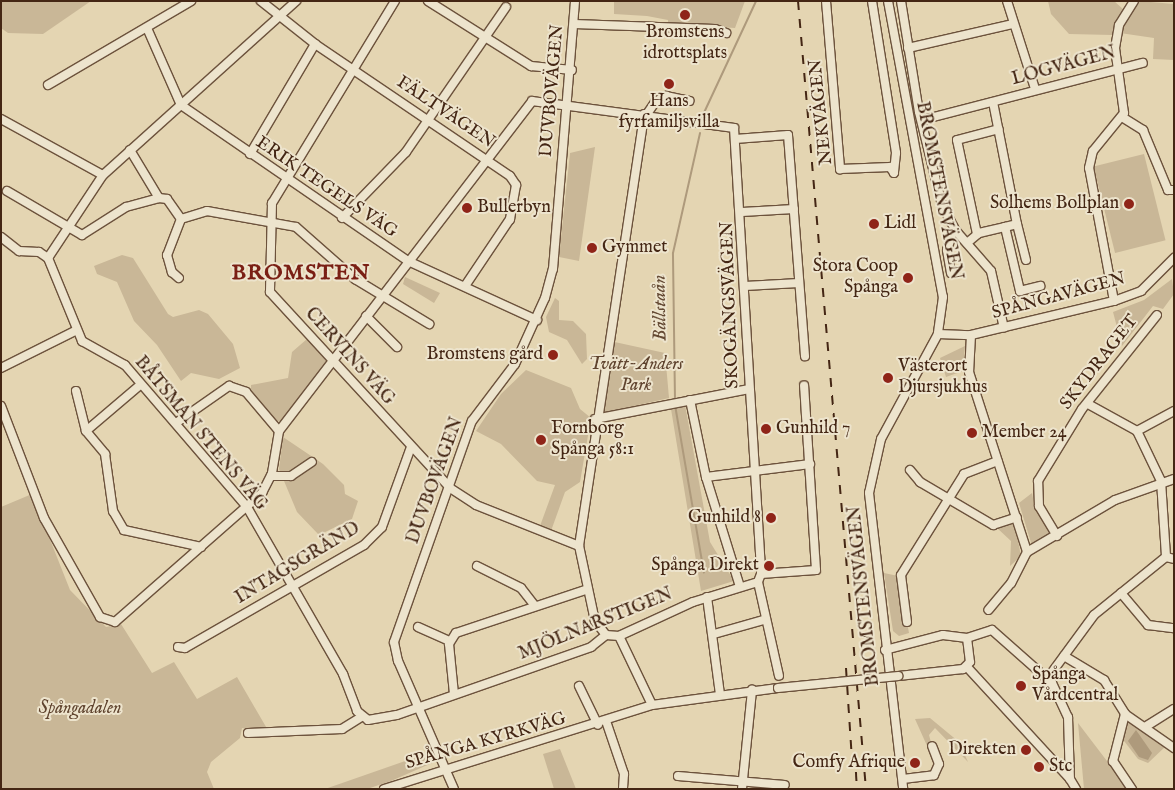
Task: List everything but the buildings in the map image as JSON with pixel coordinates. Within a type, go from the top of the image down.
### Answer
[{"type":"street","points":[[48,85],[191,1]]},
{"type":"street","name":"FÄLTVÄGEN","points":[[261,1],[277,18],[488,160],[516,185],[512,212],[465,286]]},
{"type":"street","points":[[48,258],[71,228],[103,175],[296,1]]},
{"type":"street","name":"CERVINS VÄG","points":[[395,1],[272,203],[269,221],[270,292],[410,447],[450,488],[476,505],[579,546]]},
{"type":"street","points":[[428,1],[530,66],[572,70]]},
{"type":"street","name":"DUVBOVÄGEN","points":[[454,789],[447,767],[418,707],[394,642],[450,488],[472,421],[515,364],[537,320],[553,270],[572,70],[575,1]]},
{"type":"street","name":"NEKVÄGEN","points":[[826,1],[840,169],[890,167],[894,173],[896,153],[872,1]]},
{"type":"street","name":"BROMSTENSVÄGEN","points":[[888,1],[942,278],[938,334],[881,439],[870,480],[870,522],[903,789]]},
{"type":"street","points":[[900,1],[922,120],[942,205],[967,243],[991,271],[1004,328]]},
{"type":"street","points":[[1006,1],[1035,89]]},
{"type":"street","points":[[1114,301],[1089,168],[1093,151],[1122,117],[1115,68],[1119,25],[1134,1]]},
{"type":"street","points":[[342,218],[430,122],[483,36],[506,7]]},
{"type":"street","points":[[574,24],[715,29],[726,33]]},
{"type":"street","points":[[908,48],[1013,24]]},
{"type":"street","points":[[147,28],[181,105]]},
{"type":"street","points":[[250,154],[315,44]]},
{"type":"street","name":"LOGVÄGEN","points":[[922,120],[1115,68],[1143,63]]},
{"type":"street","points":[[606,635],[595,621],[579,546],[595,419],[646,114],[655,102],[666,96],[689,101]]},
{"type":"street","points":[[1,406],[44,518],[107,623],[115,622],[247,507],[271,476],[279,431],[334,362],[381,296],[532,101],[646,114],[734,128],[735,140],[788,135],[805,356]]},
{"type":"street","name":"LOGVÄGEN","points":[[992,102],[1026,260]]},
{"type":"street","name":"ERIK TEGELS VÄG","points":[[181,105],[342,218],[408,261],[537,320]]},
{"type":"street","points":[[1122,117],[1143,130],[1168,190],[1174,190]]},
{"type":"street","points":[[1,119],[103,175]]},
{"type":"street","points":[[977,234],[957,140],[999,129]]},
{"type":"street","name":"SKOGÄNGSVÄGEN","points":[[735,140],[742,212],[749,389],[762,574]]},
{"type":"street","points":[[130,150],[159,198]]},
{"type":"street","points":[[7,191],[71,228],[88,235],[126,207],[159,198],[167,199],[181,219]]},
{"type":"street","points":[[742,212],[794,209]]},
{"type":"street","points":[[181,219],[207,211],[296,227],[381,296],[429,324]]},
{"type":"street","points":[[179,278],[172,272],[167,255],[181,219]]},
{"type":"street","points":[[967,243],[977,234],[1017,224]]},
{"type":"street","points":[[1005,227],[1020,291],[1040,286]]},
{"type":"street","points":[[951,273],[947,250],[952,235]]},
{"type":"street","points":[[1,237],[19,251],[39,252],[48,258],[68,301],[75,331],[1,368]]},
{"type":"street","name":"SPÅNGAVÄGEN","points":[[938,334],[971,335],[1114,301],[1141,291],[1171,269],[1174,258]]},
{"type":"street","points":[[746,286],[799,283]]},
{"type":"street","name":"SKYDRAGET","points":[[1057,536],[1039,506],[1038,481],[1127,346],[1157,315]]},
{"type":"street","points":[[366,316],[397,346]]},
{"type":"street","name":"BÅTSMAN STENS VÄG","points":[[75,331],[82,341],[125,366],[247,507],[293,587],[361,717]]},
{"type":"street","points":[[971,335],[967,366],[1027,552]]},
{"type":"street","points":[[86,431],[140,385]]},
{"type":"street","points":[[176,423],[229,386],[246,392],[279,431]]},
{"type":"street","points":[[779,676],[763,620],[758,582],[762,574],[816,570],[804,386]]},
{"type":"street","points":[[595,419],[669,403],[749,389]]},
{"type":"street","points":[[76,391],[86,431],[105,454],[113,511],[124,530],[201,547]]},
{"type":"street","points":[[690,400],[706,477],[740,587]]},
{"type":"street","points":[[1047,679],[1094,615],[1170,558],[1162,481],[1137,431],[1088,404]]},
{"type":"street","points":[[1137,431],[1174,411]]},
{"type":"street","name":"INTAGSGRÄND","points":[[178,647],[185,648],[364,545],[382,527],[410,447]]},
{"type":"street","points":[[907,622],[901,575],[964,474],[998,461]]},
{"type":"street","points":[[271,476],[291,476],[312,462]]},
{"type":"street","points":[[706,477],[810,464]]},
{"type":"street","points":[[910,470],[920,482],[993,525],[1017,517]]},
{"type":"street","points":[[988,610],[1011,583],[1027,552],[1115,500],[1162,481],[1174,479]]},
{"type":"street","points":[[477,566],[521,588],[535,606]]},
{"type":"street","name":"MJÖLNARSTIGEN","points":[[418,707],[591,647],[606,635],[619,636],[707,597],[758,582]]},
{"type":"street","points":[[454,694],[449,641],[456,633],[588,589]]},
{"type":"street","points":[[1121,593],[1148,625],[1174,628]]},
{"type":"street","points":[[707,597],[714,634],[720,694]]},
{"type":"street","points":[[714,634],[763,620]]},
{"type":"street","points":[[418,627],[449,641]]},
{"type":"street","points":[[885,650],[953,633],[967,638],[992,630],[1047,679],[1062,698],[1068,717],[1070,779]]},
{"type":"street","points":[[619,636],[652,705]]},
{"type":"street","points":[[967,638],[967,667],[1070,779],[1076,789]]},
{"type":"street","points":[[1064,656],[1104,680],[1125,714],[1174,748]]},
{"type":"street","name":"SPÅNGA KYRKVÄG","points":[[384,789],[447,767],[598,724],[652,705],[752,690],[955,670],[967,667]]},
{"type":"street","name":"SPÅNGA KYRKVÄG","points":[[579,686],[598,724]]},
{"type":"street","points":[[742,785],[752,690]]},
{"type":"street","points":[[248,733],[342,729],[361,717],[382,720],[418,707]]},
{"type":"street","points":[[1145,727],[1174,709]]},
{"type":"street","points":[[1125,714],[1113,761],[1132,789]]},
{"type":"street","points":[[606,721],[624,774],[623,789]]},
{"type":"street","points":[[903,779],[934,775],[939,764],[932,746]]},
{"type":"street","points":[[678,776],[742,785],[785,785]]},
{"type":"green space","points":[[1,1],[91,1],[43,34],[8,33],[1,28]]},
{"type":"green space","name":"Bromstens idrottsplats","points":[[614,1],[745,1],[735,28],[668,24],[668,20],[647,16],[614,14]]},
{"type":"green space","points":[[1048,1],[1114,1],[1124,10],[1112,35],[1069,34],[1051,14]]},
{"type":"green space","points":[[1139,1],[1174,4],[1174,60],[1153,59],[1154,38],[1120,33]]},
{"type":"green space","points":[[595,147],[579,261],[559,257],[570,153]]},
{"type":"green space","name":"Solhems Bollplan","points":[[1144,154],[1166,240],[1115,253],[1094,167]]},
{"type":"green space","points":[[122,255],[133,258],[168,314],[173,317],[199,310],[208,314],[233,344],[240,368],[219,379],[191,373],[181,381],[157,345],[134,321],[117,282],[97,274],[94,266]]},
{"type":"green space","points":[[405,277],[440,293],[434,303],[403,284]]},
{"type":"green space","points":[[1172,279],[1174,294],[1163,309],[1153,306],[1122,346],[1113,312],[1144,300]]},
{"type":"green space","points":[[555,298],[559,301],[559,320],[573,321],[586,334],[587,359],[582,364],[567,340],[549,332],[546,317]]},
{"type":"green space","points":[[307,339],[327,360],[326,366],[283,421],[277,421],[251,391],[251,385],[288,378],[292,352]]},
{"type":"green space","name":"Tvätt-Anders Park","points":[[610,341],[665,353],[669,398],[603,413]]},
{"type":"green space","points":[[965,346],[963,371],[946,377],[940,358]]},
{"type":"green space","points":[[526,370],[571,388],[580,409],[591,418],[580,482],[565,492],[551,531],[540,526],[555,485],[537,481],[501,444],[476,431],[501,394]]},
{"type":"green space","points":[[685,405],[710,542],[734,581],[701,591],[671,409]]},
{"type":"green space","points":[[283,437],[323,464],[344,485],[345,494],[358,501],[352,519],[319,535],[297,512],[279,469]]},
{"type":"green space","points":[[1032,493],[1035,509],[1051,534],[1032,546],[1019,503]]},
{"type":"green space","name":"Spångadalen","points":[[32,494],[70,590],[106,627],[121,624],[152,673],[174,662],[197,699],[237,677],[269,732],[242,728],[240,738],[211,762],[207,772],[214,789],[1,789],[1,507]]},
{"type":"green space","points":[[1014,521],[1021,556],[1010,566],[1011,541],[996,527]]},
{"type":"green space","points":[[884,573],[898,576],[909,633],[899,636],[893,631]]},
{"type":"green space","points":[[930,718],[959,742],[968,762],[935,728],[929,735],[932,746],[928,748],[915,719]]},
{"type":"green space","points":[[1128,719],[1166,746],[1148,763],[1138,759],[1121,737]]},
{"type":"green space","points":[[1078,723],[1110,765],[1129,789],[1084,789]]},
{"type":"green space","points":[[560,749],[576,789],[554,789],[543,754]]},
{"type":"green space","points":[[431,752],[432,763],[391,781],[367,789],[325,789]]},
{"type":"shaded area","points":[[1136,730],[1152,753],[1148,760],[1139,757],[1128,741]]},
{"type":"waterway","name":"Bällstaån","points":[[702,117],[756,1]]},
{"type":"waterway","name":"Bällstaån","points":[[675,400],[673,253],[700,133]]},
{"type":"waterway","name":"Bällstaån","points":[[675,405],[704,573]]},
{"type":"railway","points":[[798,1],[866,789]]},
{"type":"railway","points":[[846,668],[852,760]]},
{"type":"railway","points":[[855,754],[857,789]]},
{"type":"place","name":"Bromstens idrottsplats","points":[[685,15]]},
{"type":"place","name":"Hans fyrfamiljsvilla","points":[[669,84]]},
{"type":"place","name":"Solhems Bollplan","points":[[1129,204]]},
{"type":"place","name":"Bullerbyn","points":[[467,208]]},
{"type":"place","name":"Lidl","points":[[874,224]]},
{"type":"place","name":"Gymmet","points":[[592,248]]},
{"type":"place","name":"Stora Coop Spånga","points":[[908,278]]},
{"type":"place","name":"Bromstens gård","points":[[553,355]]},
{"type":"place","name":"Västerort Djursjukhus","points":[[888,378]]},
{"type":"place","name":"Gunhild 7","points":[[766,429]]},
{"type":"place","name":"Member 24","points":[[972,433]]},
{"type":"place","name":"Fornborg Spånga 58:1","points":[[541,440]]},
{"type":"place","name":"Gunhild 8","points":[[771,518]]},
{"type":"place","name":"Spånga Direkt","points":[[769,566]]},
{"type":"place","name":"Spånga Vårdcentral","points":[[1021,686]]},
{"type":"place","name":"Direkten","points":[[1026,750]]},
{"type":"place","name":"Comfy Afrique","points":[[915,763]]},
{"type":"place","name":"Stc","points":[[1039,767]]},
{"type":"district","name":"BROMSTEN","points":[[301,274]]}]
